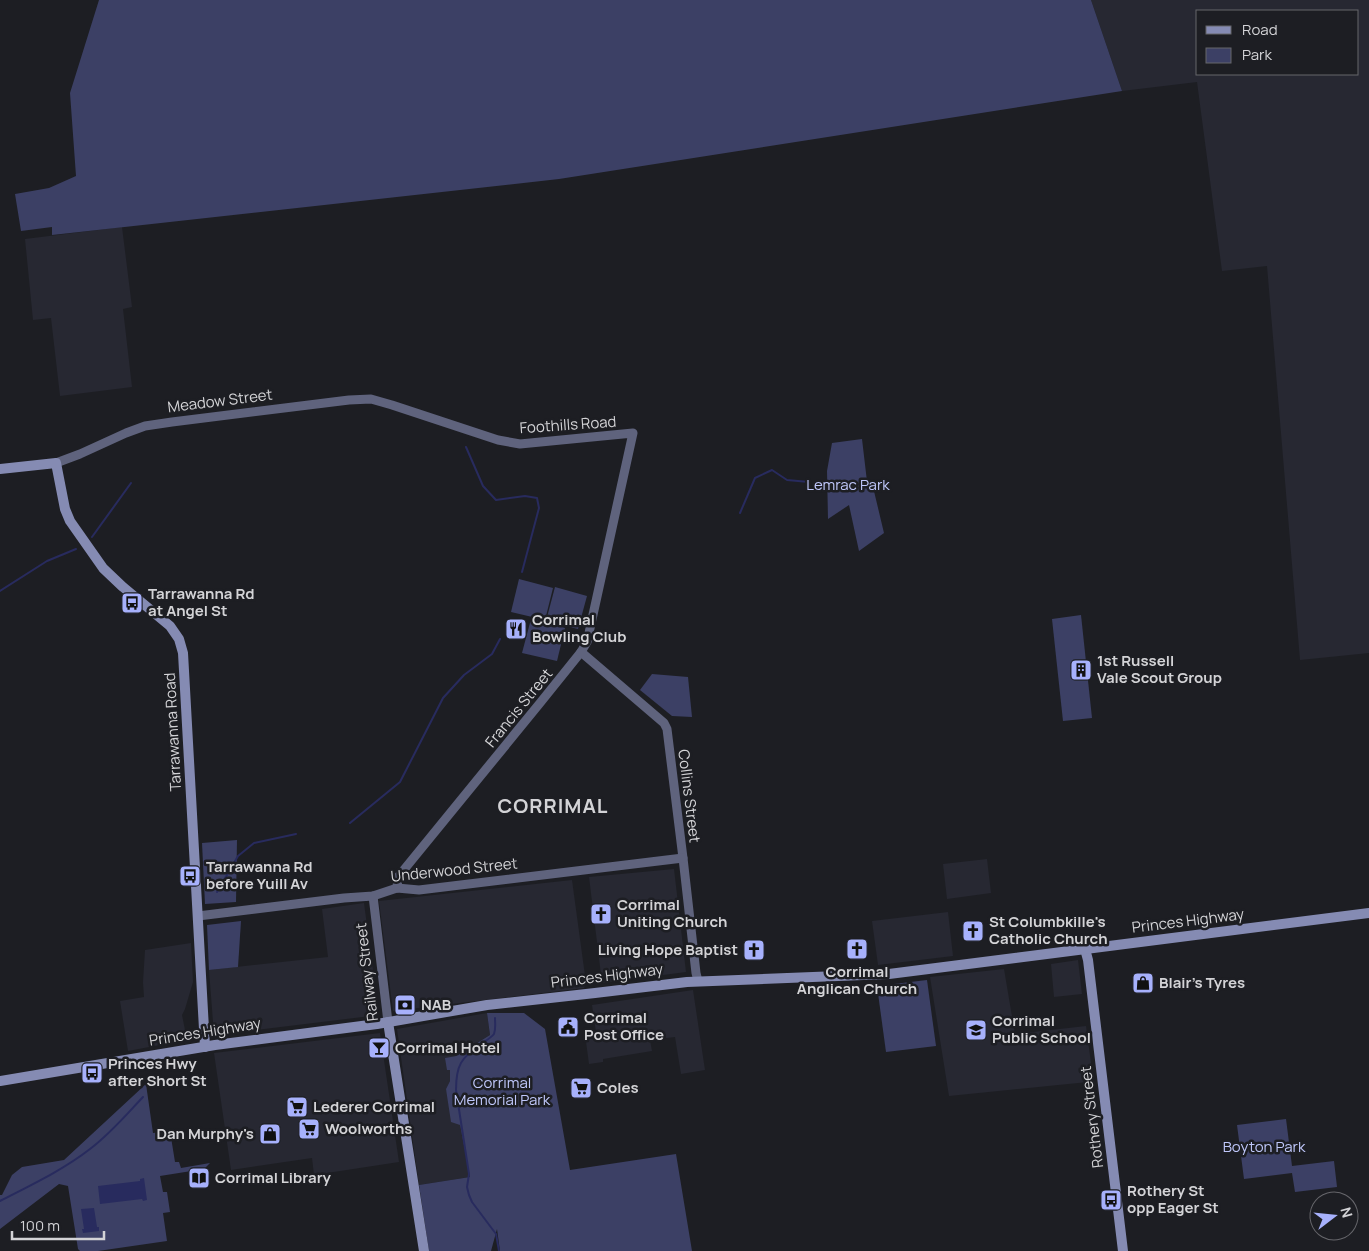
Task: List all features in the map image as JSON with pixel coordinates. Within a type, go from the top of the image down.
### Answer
[{"type":"main road","name":"Meadow Street","points":[[0,469],[56,463]]},
{"type":"main road","name":"Tarrawanna Road","points":[[56,463],[65,509],[70,521],[103,568],[170,626],[180,639],[182,646],[205,1047]]},
{"type":"main road","name":"Princes Highway","points":[[0,1081],[242,1041],[388,1022],[487,1005],[698,981],[873,975],[1369,913]]},
{"type":"main road","name":"Rothery Street","points":[[1085,949],[1090,970],[1123,1251]]},
{"type":"main road","name":"Railway Street","points":[[388,1022],[424,1251]]},
{"type":"street","name":"Meadow Street","points":[[56,463],[145,426],[349,400],[371,399],[448,423]]},
{"type":"street","name":"Foothills Road","points":[[448,423],[498,440],[520,444],[633,433]]},
{"type":"street","name":"Francis Street","points":[[397,888],[398,877],[581,652],[587,642],[633,433]]},
{"type":"street","name":"Collins Street","points":[[581,652],[664,723],[667,729],[698,981]]},
{"type":"street","name":"Underwood Street","points":[[198,916],[373,896],[397,888],[419,890],[683,858]]},
{"type":"street","name":"Railway Street","points":[[373,896],[388,1022]]},
{"type":"shaded area","points":[[1091,0],[1369,0],[1369,653],[1300,660],[1267,266],[1222,271],[1197,82],[1122,91]]},
{"type":"shaded area","points":[[122,227],[132,307],[123,309],[132,387],[60,396],[51,318],[33,320],[25,239]]},
{"type":"shaded area","points":[[987,859],[991,893],[947,899],[943,864]]},
{"type":"shaded area","points":[[674,869],[686,972],[602,983],[589,877]]},
{"type":"shaded area","points":[[572,880],[586,983],[584,988],[393,1011],[379,901]]},
{"type":"shaded area","points":[[364,903],[379,1015],[214,1035],[209,970],[328,957],[322,909]]},
{"type":"shaded area","points":[[948,912],[953,956],[878,965],[872,921]]},
{"type":"shaded area","points":[[191,943],[193,982],[182,1015],[186,1035],[181,1041],[128,1051],[120,1001],[144,997],[145,950]]},
{"type":"shaded area","points":[[1078,960],[1082,994],[1054,997],[1051,964]]},
{"type":"shaded area","name":"Corrimal Public School","points":[[1004,969],[1015,1034],[1086,1026],[1091,1063],[1088,1082],[949,1096],[930,977]]},
{"type":"shaded area","points":[[693,990],[705,1070],[681,1074],[675,1037],[650,1040],[652,1051],[603,1059],[603,1062],[589,1064],[585,1034],[596,1032],[592,1005]]},
{"type":"shaded area","points":[[487,1013],[490,1035],[455,1056],[446,1058],[450,1070],[450,1081],[446,1089],[460,1125],[470,1177],[419,1185],[397,1029]]},
{"type":"shaded area","points":[[380,1033],[399,1162],[314,1175],[312,1158],[231,1170],[214,1053]]},
{"type":"shaded area","points":[[144,1178],[147,1200],[100,1204],[98,1186],[140,1181],[140,1179]]},
{"type":"shaded area","points":[[94,1208],[99,1231],[83,1233],[81,1209]]},
{"type":"green space","points":[[99,0],[1091,0],[1122,91],[559,179],[52,235],[52,227],[21,231],[15,194],[49,188],[76,176],[70,93]]},
{"type":"green space","name":"Lemrac Park","points":[[862,439],[868,490],[873,487],[884,533],[859,551],[849,505],[828,519],[827,471],[832,443]]},
{"type":"green space","points":[[519,579],[553,588],[545,620],[511,612]]},
{"type":"green space","points":[[555,587],[587,596],[578,629],[546,621]]},
{"type":"green space","points":[[1081,615],[1092,718],[1063,721],[1052,619]]},
{"type":"green space","points":[[531,619],[565,628],[557,661],[522,653]]},
{"type":"green space","points":[[652,674],[688,677],[692,717],[672,716],[640,690]]},
{"type":"green space","points":[[237,840],[236,902],[205,904],[202,843]]},
{"type":"green space","points":[[241,921],[238,967],[209,970],[207,925]]},
{"type":"green space","points":[[927,980],[936,1046],[886,1052],[877,986]]},
{"type":"green space","name":"Corrimal Memorial Park","points":[[487,1013],[524,1013],[545,1029],[570,1170],[676,1154],[692,1251],[500,1251],[497,1229],[491,1251],[429,1251],[419,1185],[470,1177],[460,1125],[451,1122],[446,1089],[450,1081],[450,1070],[447,1070],[445,1058],[456,1056],[490,1035]]},
{"type":"green space","points":[[146,1084],[153,1133],[170,1131],[175,1162],[179,1162],[181,1168],[210,1163],[204,1169],[160,1176],[163,1192],[167,1192],[170,1212],[163,1213],[167,1241],[98,1251],[80,1251],[78,1249],[68,1186],[59,1184],[0,1229],[0,1195],[2,1195],[12,1175],[22,1167],[64,1160]]},
{"type":"green space","name":"Boyton Park","points":[[1286,1119],[1292,1166],[1334,1161],[1337,1187],[1295,1192],[1292,1173],[1244,1179],[1237,1125]]},
{"type":"waterway","points":[[466,447],[483,486],[496,500],[525,496],[537,498],[539,508],[522,572]]},
{"type":"waterway","points":[[740,513],[755,478],[772,470],[787,480],[809,482]]},
{"type":"waterway","points":[[92,537],[131,483]]},
{"type":"waterway","points":[[0,591],[47,561],[76,549]]},
{"type":"waterway","points":[[350,823],[400,782],[443,698],[464,675],[492,654],[500,639]]},
{"type":"waterway","points":[[217,892],[238,856],[254,843],[296,834]]},
{"type":"waterway","points":[[495,1018],[494,1034],[474,1049],[461,1063],[457,1074],[456,1090],[469,1174],[467,1187],[469,1195],[472,1202],[496,1234],[499,1251]]},
{"type":"waterway","points":[[0,1201],[80,1157],[118,1124],[143,1097]]},
{"type":"place","name":"Tarrawanna Rd at Angel St","points":[[132,603]]},
{"type":"place","name":"Corrimal Bowling Club","points":[[516,629]]},
{"type":"place","name":"1st Russell Vale Scout Group","points":[[1081,670]]},
{"type":"place","name":"Tarrawanna Rd before Yuill Av","points":[[190,876]]},
{"type":"place","name":"Corrimal Uniting Church","points":[[601,914]]},
{"type":"place","name":"St Columbkille's Catholic Church","points":[[973,931]]},
{"type":"place","name":"Corrimal Anglican Church","points":[[857,949]]},
{"type":"place","name":"Living Hope Baptist","points":[[754,950]]},
{"type":"place","name":"Blair's Tyres","points":[[1143,983]]},
{"type":"place","name":"NAB","points":[[405,1005]]},
{"type":"place","name":"Corrimal Post Office","points":[[568,1027]]},
{"type":"place","name":"Corrimal Public School","points":[[976,1030]]},
{"type":"place","name":"Corrimal Hotel","points":[[379,1048]]},
{"type":"place","name":"Princes Hwy after Short St","points":[[92,1073]]},
{"type":"place","name":"Coles","points":[[581,1088]]},
{"type":"place","name":"Lederer Corrimal","points":[[297,1107]]},
{"type":"place","name":"Woolworths","points":[[309,1129]]},
{"type":"place","name":"Dan Murphy's","points":[[270,1134]]},
{"type":"place","name":"Corrimal Library","points":[[199,1178]]},
{"type":"place","name":"Rothery St opp Eager St","points":[[1111,1200]]},
{"type":"district","name":"CORRIMAL","points":[[553,806]]}]
